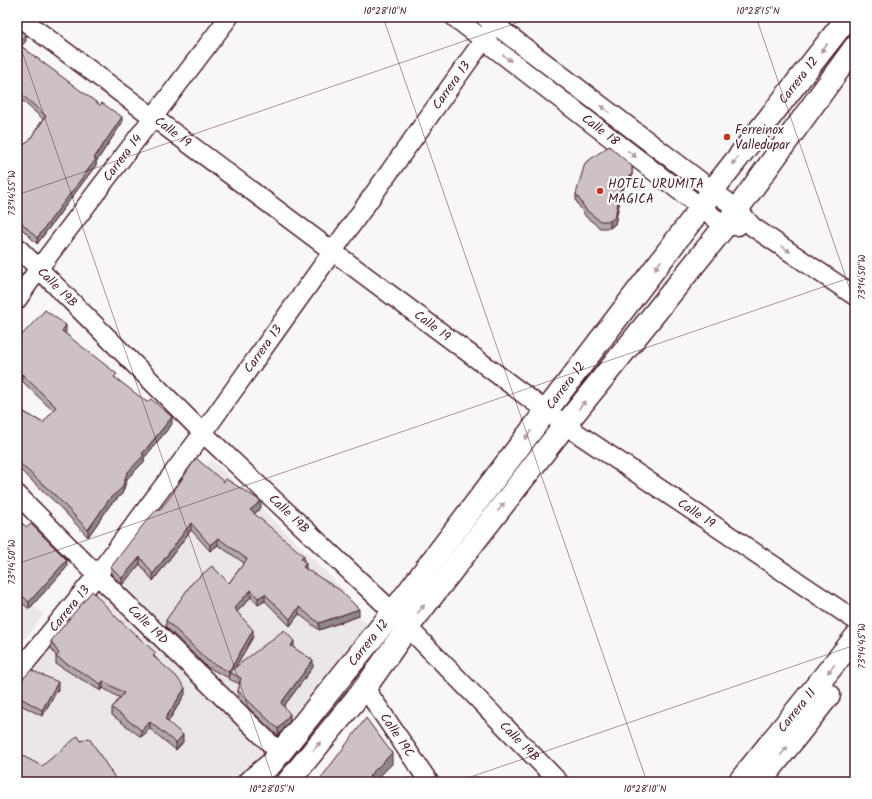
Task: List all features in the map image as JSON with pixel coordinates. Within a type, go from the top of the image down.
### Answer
[{"type":"street","name":"Calle 19","points":[[20,17],[565,425],[855,620]]},
{"type":"street","name":"Carrera 14","points":[[17,300],[39,268],[229,17]]},
{"type":"street","name":"Calle 18","points":[[454,17],[707,199]]},
{"type":"street","name":"Carrera 12","points":[[249,782],[271,764],[393,612],[707,199],[848,17]]},
{"type":"street","name":"Calle 18","points":[[493,19],[731,218]]},
{"type":"street","name":"Carrera 13","points":[[17,673],[97,575],[203,433],[483,39],[493,19]]},
{"type":"street","name":"Carrera 12","points":[[290,779],[365,688],[408,627],[565,425],[731,218],[855,47]]},
{"type":"street","points":[[731,218],[753,227],[855,296]]},
{"type":"street","name":"Calle 19B","points":[[17,247],[203,433],[393,612],[560,782]]},
{"type":"street","name":"Calle 19D","points":[[17,494],[97,575],[280,753]]},
{"type":"street","name":"Carrera 11","points":[[739,782],[855,638]]},
{"type":"street","name":"Carrera 11","points":[[760,782],[855,662]]},
{"type":"street","name":"Calle 19C","points":[[365,688],[429,782]]},
{"type":"shaded area","points":[[212,460],[345,591],[340,597],[382,639],[281,742],[105,570]]},
{"type":"shaded area","points":[[95,566],[279,757],[242,782],[17,782],[17,673]]},
{"type":"shaded area","points":[[17,592],[44,614],[17,649]]},
{"type":"building","points":[[17,28],[26,35],[18,44],[100,105],[102,103],[122,117],[94,158],[96,159],[37,238],[17,218],[17,152],[30,139],[46,116],[18,91],[17,93]]},
{"type":"building","name":"HOTEL URUMITA MAGICA","points":[[609,146],[632,166],[632,174],[622,183],[615,217],[610,221],[600,221],[586,210],[576,194],[585,163]]},
{"type":"building","points":[[45,310],[66,325],[62,331],[117,374],[114,377],[147,402],[151,399],[172,417],[142,454],[144,455],[127,473],[122,488],[110,498],[88,530],[56,496],[17,461],[17,408],[43,423],[56,407],[22,374],[17,378],[17,337],[19,338]]},
{"type":"building","points":[[196,458],[224,482],[226,479],[261,501],[250,510],[304,556],[301,559],[306,563],[303,567],[340,590],[359,609],[319,623],[299,607],[290,619],[265,594],[258,598],[251,590],[234,608],[253,630],[229,672],[207,660],[166,620],[192,583],[212,566],[229,583],[247,559],[218,538],[210,545],[191,523],[153,574],[140,557],[122,578],[111,567],[143,525],[157,509],[159,511],[170,497]]},
{"type":"building","points":[[17,520],[27,527],[31,524],[67,560],[29,602],[20,594],[17,598]]},
{"type":"building","points":[[92,591],[118,619],[156,653],[153,656],[176,676],[185,688],[165,719],[183,735],[176,743],[150,722],[141,730],[112,708],[124,693],[103,681],[101,684],[56,657],[59,654],[51,641]]},
{"type":"building","points":[[284,630],[294,641],[291,646],[313,660],[281,703],[290,714],[278,729],[238,691],[241,678],[229,672]]},
{"type":"building","points":[[31,670],[58,682],[42,710],[17,696],[17,685]]},
{"type":"building","points":[[366,718],[392,753],[369,776],[375,782],[318,782]]},
{"type":"building","points":[[78,736],[81,741],[89,738],[117,781],[17,782],[17,753],[42,766]]},
{"type":"building","points":[[409,778],[412,782],[404,782]]},
{"type":"place","name":"Ferreinox Valledupar","points":[[727,137]]},
{"type":"place","name":"HOTEL URUMITA MAGICA","points":[[600,191]]}]
